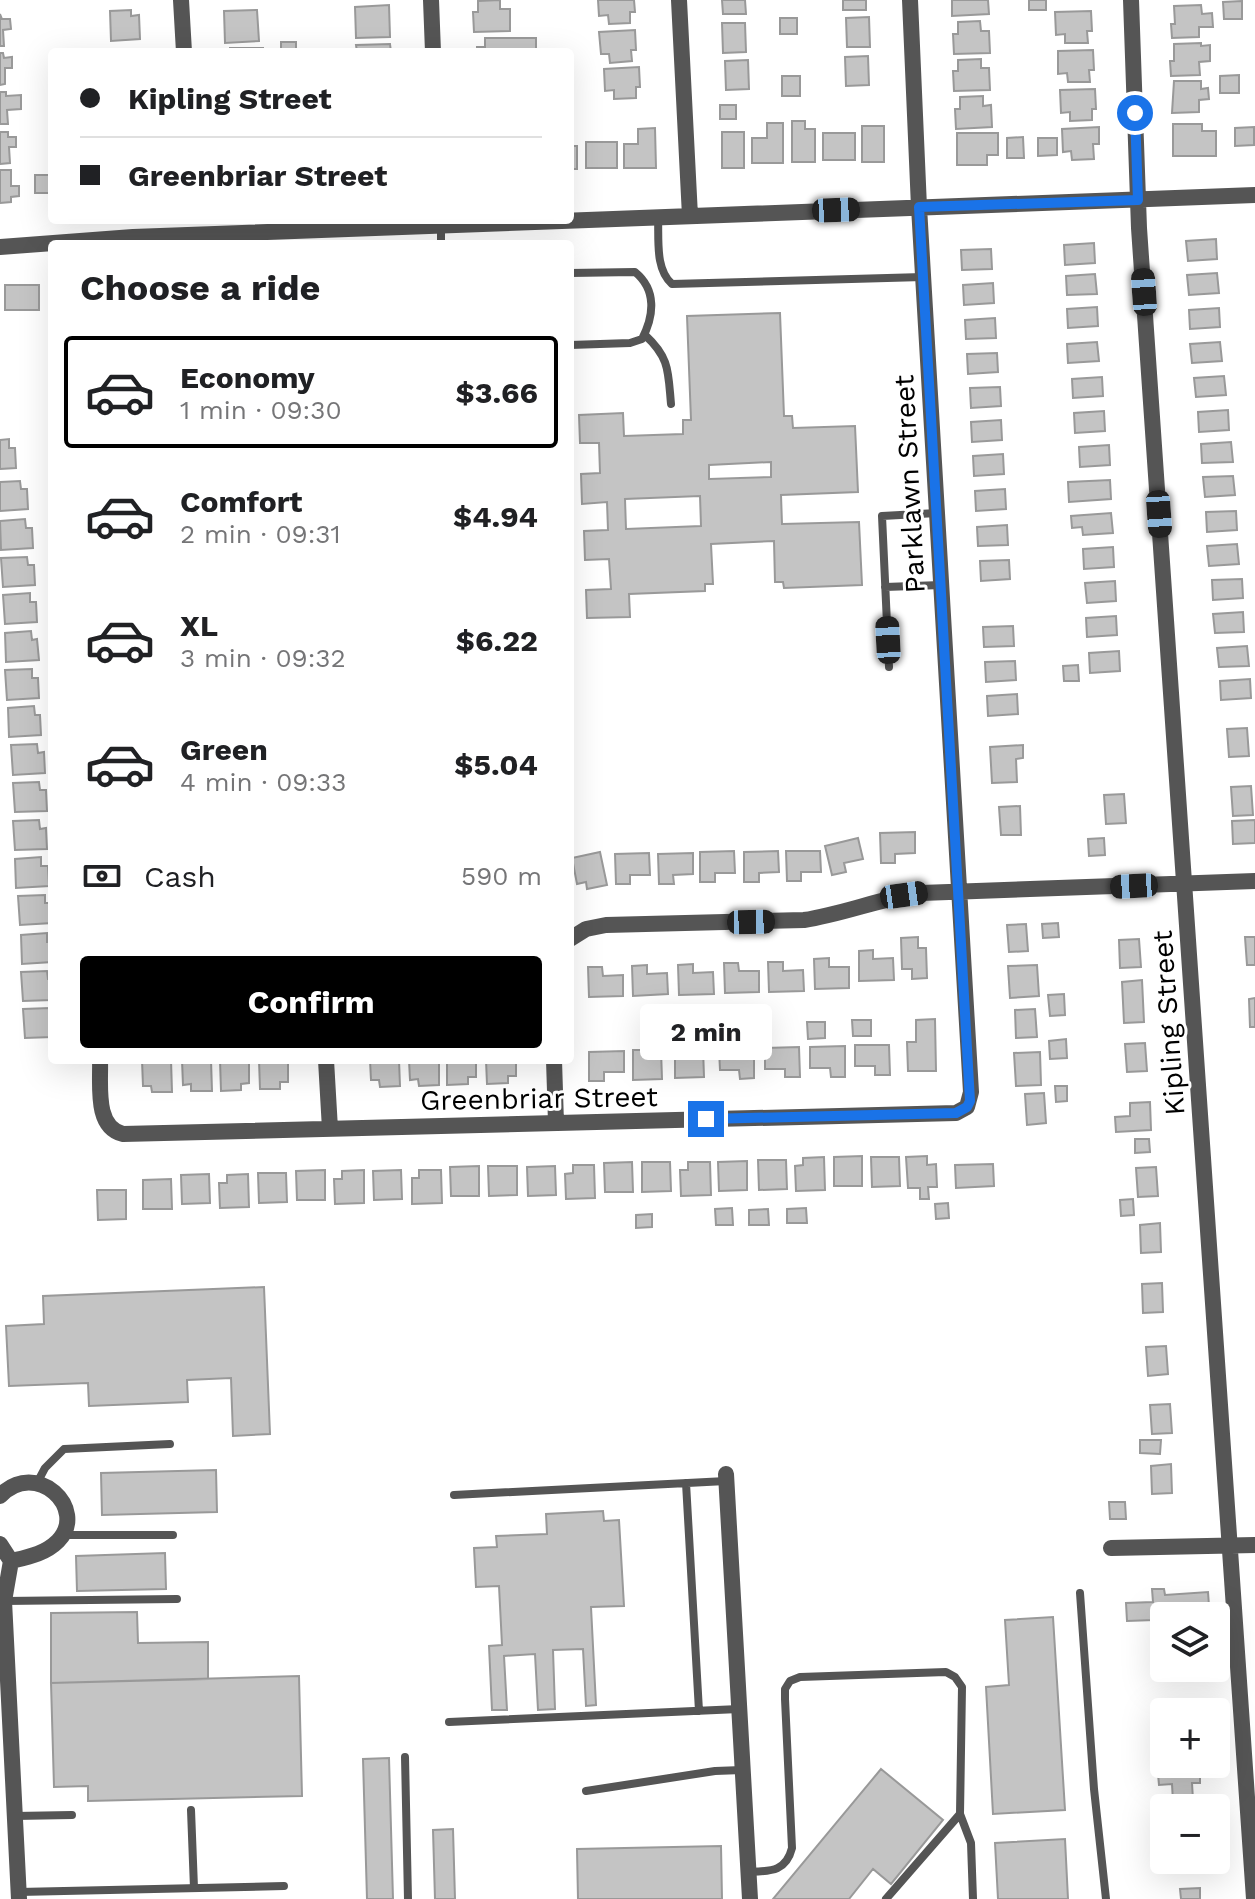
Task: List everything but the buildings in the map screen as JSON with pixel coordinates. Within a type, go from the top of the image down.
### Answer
[{"type":"street","points":[[181,0],[184,48]]},
{"type":"street","points":[[431,0],[433,48]]},
{"type":"street","points":[[679,0],[690,216]]},
{"type":"street","name":"Parklawn Street","points":[[910,0],[919,207],[971,1092],[967,1107]]},
{"type":"street","name":"Kipling Street","points":[[1131,0],[1138,200],[1254,1899]]},
{"type":"street","points":[[574,219],[1255,195]]},
{"type":"street","points":[[80,240],[416,224]]},
{"type":"street","points":[[0,247],[48,243]]},
{"type":"street","points":[[574,936],[597,926],[804,920],[832,916],[904,895],[1255,881]]},
{"type":"street","name":"Greenbriar Street","points":[[100,1064],[104,1119],[111,1130],[123,1134],[956,1113],[967,1107]]},
{"type":"street","points":[[326,1064],[330,1129]]},
{"type":"street","points":[[554,1064],[556,1123]]},
{"type":"street","points":[[726,1477],[750,1899]]},
{"type":"street","points":[[0,1496],[15,1484],[47,1486],[60,1498],[66,1519],[62,1535],[44,1551],[11,1561]]},
{"type":"street","points":[[0,1544],[11,1561],[4,1601],[4,1666],[18,1895]]},
{"type":"street","points":[[1111,1548],[1255,1545]]},
{"type":"lane","points":[[658,217],[661,267],[665,278],[672,284],[923,277]]},
{"type":"lane","points":[[574,273],[635,272],[648,286],[652,311],[642,339],[630,343],[574,345]]},
{"type":"lane","points":[[645,335],[658,347],[667,362],[671,404]]},
{"type":"lane","points":[[889,667],[882,516],[937,513]]},
{"type":"lane","points":[[885,587],[941,585]]},
{"type":"lane","points":[[37,1483],[45,1468],[64,1449],[170,1444]]},
{"type":"lane","points":[[454,1495],[686,1483],[726,1477]]},
{"type":"lane","points":[[686,1483],[699,1711]]},
{"type":"lane","points":[[62,1535],[173,1535]]},
{"type":"lane","points":[[1080,1593],[1094,1789],[1106,1899]]},
{"type":"lane","points":[[4,1601],[177,1599]]},
{"type":"lane","points":[[748,1872],[775,1870],[784,1866],[792,1848],[785,1689],[790,1681],[800,1677],[946,1672],[955,1677],[962,1687],[960,1814],[971,1843],[973,1899]]},
{"type":"lane","points":[[449,1722],[739,1709]]},
{"type":"lane","points":[[405,1757],[408,1899]]},
{"type":"lane","points":[[586,1791],[715,1771],[743,1770]]},
{"type":"lane","points":[[191,1810],[194,1888]]},
{"type":"lane","points":[[886,1899],[960,1814]]},
{"type":"lane","points":[[15,1816],[72,1815]]},
{"type":"lane","points":[[18,1895],[284,1886]]},
{"type":"lane","points":[[214,1888],[214,1899]]},
{"type":"route","points":[[706,1119],[956,1113],[967,1107],[970,1101],[919,207],[1138,200],[1135,113]]}]
